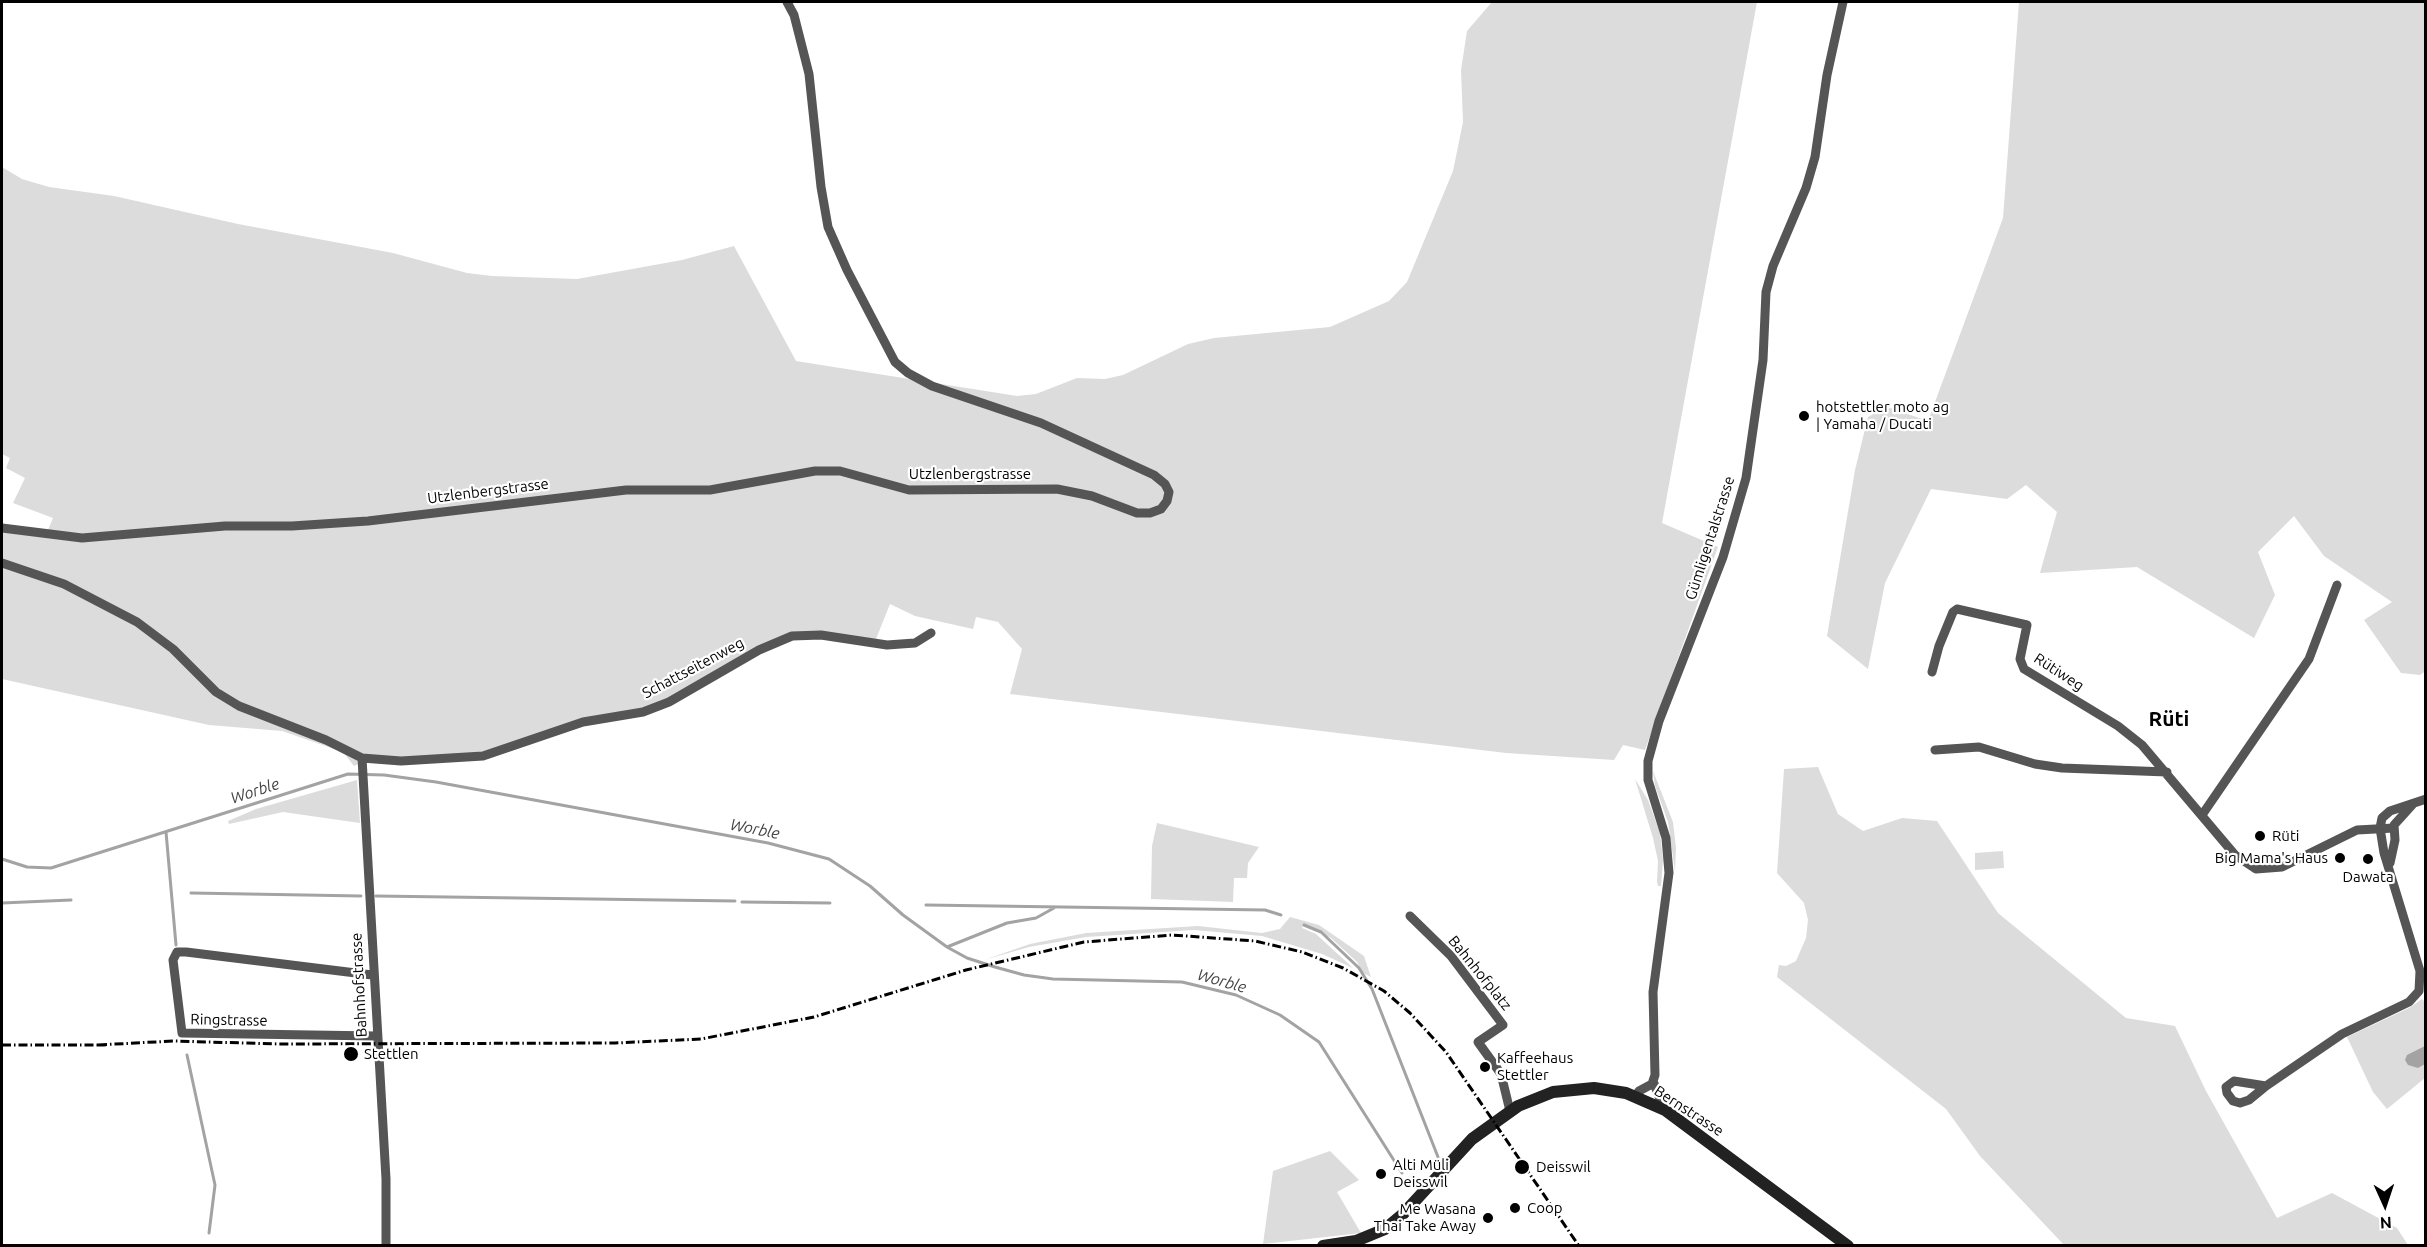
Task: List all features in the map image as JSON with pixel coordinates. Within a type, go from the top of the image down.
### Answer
[{"type":"main road","name":"Bernstrasse","points":[[1323,1245],[1356,1241],[1385,1229],[1409,1208],[1472,1139],[1510,1111],[1541,1096],[1571,1089],[1594,1088],[1635,1096],[1658,1106],[1848,1245]]},
{"type":"street","name":"Utzlenbergstrasse","points":[[2,528],[82,538],[225,526],[292,526],[368,521],[626,490],[710,490],[815,471],[840,471],[909,490],[1057,489],[1092,496],[1137,513],[1150,513],[1161,509],[1167,501],[1168,487],[1154,475],[1041,423],[932,386],[908,373],[896,362],[852,280],[828,227],[821,188],[809,74],[794,15],[787,2]]},
{"type":"street","name":"Gümligentalstrasse","points":[[1658,1106],[1660,1099],[1653,1081],[1653,992],[1669,861],[1664,827],[1648,780],[1648,761],[1659,721],[1723,557],[1746,478],[1763,360],[1766,292],[1773,266],[1806,188],[1815,157],[1827,75],[1843,2]]},
{"type":"street","points":[[2,563],[64,584],[137,622],[173,649],[216,692],[239,706],[326,740],[362,762]]},
{"type":"street","points":[[2202,814],[2309,659],[2337,585]]},
{"type":"street","name":"Rütiweg","points":[[1932,672],[1939,646],[1953,612],[1957,609],[2027,625],[2020,659],[2024,669],[2118,726],[2142,745],[2242,861],[2256,869],[2267,870],[2282,867],[2351,832],[2394,828]]},
{"type":"street","name":"Schattseitenweg","points":[[362,762],[483,756],[583,722],[643,712],[669,702],[759,650],[792,636],[822,635],[887,645],[915,643],[931,633]]},
{"type":"street","points":[[1935,750],[1979,747],[2036,764],[2062,768],[2167,772]]},
{"type":"street","name":"Bahnhofstrasse","points":[[362,762],[372,975],[386,1179],[386,1245]]},
{"type":"street","points":[[2266,1086],[2342,1034],[2409,1002],[2419,991],[2421,971],[2390,866],[2384,853],[2380,828],[2382,818],[2390,811],[2426,799]]},
{"type":"street","points":[[2390,866],[2395,840],[2394,828],[2397,821],[2413,804]]},
{"type":"street","name":"Bahnhofplatz","points":[[1410,916],[1451,956],[1503,1025],[1478,1042],[1501,1074],[1510,1111]]},
{"type":"street","name":"Ringstrasse","points":[[372,975],[186,952],[177,952],[173,960],[182,1034],[377,1035]]},
{"type":"street","points":[[1635,1096],[1653,1081]]},
{"type":"shaded area","points":[[1492,2],[1757,2],[1662,523],[1718,547],[1645,750],[1623,745],[1614,760],[1506,753],[1010,694],[1022,649],[998,622],[976,617],[973,629],[915,616],[890,604],[874,644],[792,636],[669,702],[600,718],[483,756],[371,758],[354,766],[343,752],[282,731],[209,725],[2,679],[2,525],[48,530],[53,518],[13,503],[25,478],[6,468],[10,458],[2,454],[2,167],[22,179],[49,187],[114,196],[238,224],[393,253],[467,273],[492,276],[577,279],[682,260],[734,246],[796,361],[1017,396],[1036,394],[1077,378],[1105,379],[1123,375],[1188,344],[1214,338],[1330,327],[1389,301],[1407,282],[1453,171],[1463,122],[1461,70],[1467,31]]},
{"type":"shaded area","points":[[2019,2],[2425,2],[2426,671],[2420,675],[2401,673],[2364,620],[2392,602],[2324,556],[2294,516],[2258,552],[2275,595],[2254,638],[2137,567],[2040,573],[2057,512],[2026,485],[2007,499],[1931,489],[1885,583],[1868,669],[1827,636],[1855,470],[1868,417],[1887,407],[1928,421],[2003,218]]},
{"type":"shaded area","points":[[1818,767],[1838,814],[1863,831],[1902,818],[1937,821],[1998,913],[2126,1018],[2175,1026],[2206,1091],[2277,1218],[2332,1193],[2397,1228],[2408,1245],[2064,1245],[1980,1156],[1946,1109],[1777,977],[1779,965],[1786,966],[1796,961],[1806,938],[1808,920],[1804,903],[1777,873],[1784,769]]},
{"type":"shaded area","points":[[1653,771],[1673,822],[1676,848],[1675,871],[1668,822],[1655,786]]},
{"type":"shaded area","points":[[1635,779],[1648,800],[1660,833],[1663,860],[1661,886],[1658,886],[1657,882],[1658,861],[1653,838]]},
{"type":"shaded area","points":[[357,780],[360,823],[283,812],[229,824],[228,821],[256,809]]},
{"type":"shaded area","points":[[1157,823],[1259,847],[1248,863],[1247,878],[1234,878],[1233,902],[1151,899],[1152,846]]},
{"type":"shaded area","points":[[2003,851],[2004,868],[1975,870],[1975,853]]},
{"type":"shaded area","points":[[1290,917],[1319,925],[1364,956],[1371,977],[1363,973],[1357,962],[1331,938],[1304,924],[1302,928],[1316,934],[1353,968],[1322,954],[1262,936],[1194,930],[1086,937],[1029,947],[984,960],[1030,944],[1086,933],[1198,926],[1262,933],[1280,929]]},
{"type":"shaded area","points":[[2422,999],[2426,1003],[2425,1078],[2387,1109],[2373,1092],[2347,1037],[2409,1008]]},
{"type":"shaded area","points":[[2425,1046],[2425,1064],[2418,1068],[2408,1065],[2405,1060],[2407,1055]]},
{"type":"shaded area","points":[[1330,1151],[1359,1180],[1337,1192],[1361,1233],[1263,1244],[1273,1171]]},
{"type":"waterway","name":"Worble","points":[[2,859],[27,867],[51,868],[348,774],[384,775],[436,782],[768,843],[829,859],[870,886],[903,915],[947,947],[967,958],[1024,975],[1053,979],[1182,982],[1236,995],[1280,1015],[1319,1042],[1402,1173]]},
{"type":"waterway","points":[[166,832],[176,945]]},
{"type":"waterway","points":[[191,893],[361,896]]},
{"type":"waterway","points":[[376,896],[735,901]]},
{"type":"waterway","points":[[2,903],[71,900]]},
{"type":"waterway","points":[[742,902],[830,903]]},
{"type":"waterway","points":[[926,905],[1265,910],[1281,915]]},
{"type":"waterway","points":[[947,947],[1007,923],[1036,918],[1054,908]]},
{"type":"waterway","points":[[1304,925],[1321,932],[1359,968],[1372,989],[1438,1157]]},
{"type":"waterway","points":[[187,1055],[215,1185],[209,1233]]},
{"type":"railway","points":[[98,1045],[173,1041],[280,1044],[615,1043],[701,1039],[814,1017],[966,970],[1084,942],[1172,935],[1255,941],[1302,952],[1343,968],[1384,991],[1410,1013],[1446,1052],[1579,1246]]},
{"type":"railway","points":[[2,1045],[106,1045]]},
{"type":"place","name":"hotstettler moto ag | Yamaha / Ducati","points":[[1804,416]]},
{"type":"place","name":"Rüti","points":[[2260,836]]},
{"type":"place","name":"Big Mama's Haus","points":[[2340,858]]},
{"type":"place","name":"Dawata","points":[[2368,859]]},
{"type":"place","name":"Stettlen","points":[[351,1054]]},
{"type":"place","name":"Kaffeehaus Stettler","points":[[1485,1067]]},
{"type":"place","name":"Deisswil","points":[[1522,1167]]},
{"type":"place","name":"Alti Müli Deisswil","points":[[1381,1174]]},
{"type":"place","name":"Coop","points":[[1515,1208]]},
{"type":"place","name":"Me Wasana Thai Take Away","points":[[1488,1218]]},
{"type":"district","name":"Rüti","points":[[2169,719]]}]
